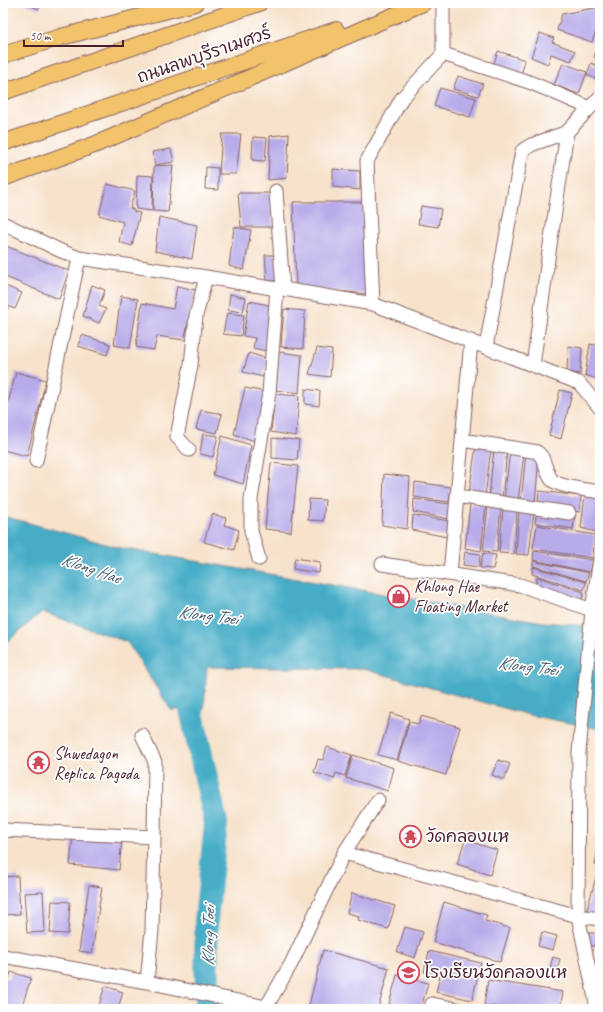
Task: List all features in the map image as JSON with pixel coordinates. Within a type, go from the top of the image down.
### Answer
[{"type":"main road","points":[[3,55],[61,37],[195,3]]},
{"type":"main road","name":"ถนนลพบุรีราเมศวร์","points":[[3,92],[259,3]]},
{"type":"main road","name":"ถนนลพบุรีราเมศวร์","points":[[3,143],[417,3]]},
{"type":"main road","points":[[3,178],[94,145],[423,3]]},
{"type":"street","points":[[373,304],[367,161],[402,98],[443,54],[443,3]]},
{"type":"street","points":[[443,54],[529,82],[590,108]]},
{"type":"street","points":[[486,347],[522,151],[531,145],[567,132],[600,97]]},
{"type":"street","points":[[533,365],[567,132]]},
{"type":"street","points":[[259,559],[251,531],[251,499],[270,393],[280,289],[276,191]]},
{"type":"street","points":[[3,223],[78,258],[100,260],[373,304],[579,383],[600,408]]},
{"type":"street","points":[[36,461],[78,258]]},
{"type":"street","points":[[189,450],[177,437],[191,365],[196,316],[206,277]]},
{"type":"street","points":[[450,574],[471,341]]},
{"type":"street","points":[[462,440],[532,450],[543,458],[546,471],[553,480],[564,486],[600,492]]},
{"type":"street","points":[[457,496],[569,513]]},
{"type":"street","points":[[597,1002],[578,916],[579,752],[591,616],[600,559]]},
{"type":"street","points":[[382,564],[520,585],[591,616]]},
{"type":"street","points":[[142,735],[155,762],[152,930],[147,982]]},
{"type":"street","points":[[3,956],[168,986],[266,1008],[291,964],[344,853],[378,800]]},
{"type":"street","points":[[3,830],[154,837]]},
{"type":"street","points":[[344,853],[578,916],[600,919]]},
{"type":"street","points":[[431,1009],[432,1004],[457,1009]]},
{"type":"water","name":"Klong Hae","points":[[3,516],[121,548],[543,622],[600,627],[600,729],[529,715],[363,669],[207,667],[204,709],[171,710],[127,642],[42,612],[6,643],[3,638]]},
{"type":"building","points":[[24,3],[42,3],[39,9]]},
{"type":"building","points":[[600,7],[600,24],[599,23],[592,42],[557,30],[562,14]]},
{"type":"building","points":[[540,33],[554,38],[552,42],[575,51],[571,61],[551,54],[548,64],[531,57]]},
{"type":"building","points":[[598,46],[600,46],[600,60],[594,57]]},
{"type":"building","points":[[498,51],[525,60],[521,75],[493,66]]},
{"type":"building","points":[[563,63],[587,72],[579,94],[554,85]]},
{"type":"building","points":[[591,63],[600,67],[600,81],[587,75]]},
{"type":"building","points":[[458,76],[483,84],[478,96],[453,89]]},
{"type":"building","points":[[440,88],[476,98],[470,117],[434,106]]},
{"type":"building","points":[[222,134],[241,134],[236,174],[219,174]]},
{"type":"building","points":[[289,134],[287,178],[268,180],[270,136]]},
{"type":"building","points":[[253,137],[267,138],[265,161],[252,160]]},
{"type":"building","points":[[171,149],[174,162],[155,165],[152,152]]},
{"type":"building","points":[[173,165],[168,212],[153,211],[154,166]]},
{"type":"building","points":[[206,167],[218,168],[218,190],[205,189]]},
{"type":"building","points":[[333,169],[360,171],[360,190],[333,187]]},
{"type":"building","points":[[137,175],[153,176],[152,211],[136,209]]},
{"type":"building","points":[[107,184],[135,191],[130,208],[134,210],[134,212],[140,213],[132,246],[119,242],[123,222],[99,215]]},
{"type":"building","points":[[238,193],[270,193],[273,227],[241,227]]},
{"type":"building","points":[[293,202],[363,202],[367,294],[296,287]]},
{"type":"building","points":[[421,206],[441,209],[438,227],[418,224]]},
{"type":"building","points":[[159,217],[197,225],[192,259],[155,251]]},
{"type":"building","points":[[234,227],[251,230],[244,270],[229,266]]},
{"type":"building","points":[[6,246],[69,271],[59,299],[3,276],[3,253]]},
{"type":"building","points":[[265,255],[277,255],[278,281],[267,281]]},
{"type":"building","points":[[3,285],[22,293],[15,309],[3,304]]},
{"type":"building","points":[[92,285],[105,290],[99,306],[106,309],[99,323],[83,316]]},
{"type":"building","points":[[177,286],[196,290],[184,340],[157,336],[154,350],[136,347],[142,303],[173,309]]},
{"type":"building","points":[[230,294],[246,298],[243,312],[228,310]]},
{"type":"building","points":[[121,296],[138,299],[130,348],[114,345]]},
{"type":"building","points":[[249,301],[269,305],[266,351],[253,348],[255,338],[243,336]]},
{"type":"building","points":[[3,306],[8,308],[3,319]]},
{"type":"building","points":[[284,309],[305,311],[303,349],[281,347]]},
{"type":"building","points":[[227,313],[244,315],[241,336],[223,334]]},
{"type":"building","points":[[82,335],[110,344],[107,355],[78,346]]},
{"type":"building","points":[[590,344],[600,346],[600,380],[585,375]]},
{"type":"building","points":[[568,346],[582,348],[580,374],[567,372]]},
{"type":"building","points":[[317,348],[332,350],[330,377],[309,374]]},
{"type":"building","points":[[279,352],[302,355],[299,393],[276,390]]},
{"type":"building","points":[[249,353],[268,359],[263,377],[243,372]]},
{"type":"building","points":[[16,372],[46,380],[27,456],[3,450],[3,422]]},
{"type":"building","points":[[245,388],[266,392],[255,441],[234,434]]},
{"type":"building","points":[[305,389],[320,391],[319,406],[305,404]]},
{"type":"building","points":[[560,390],[572,393],[561,439],[549,435]]},
{"type":"building","points":[[275,394],[299,396],[296,436],[271,432]]},
{"type":"building","points":[[201,410],[222,414],[217,433],[196,429]]},
{"type":"building","points":[[203,434],[218,436],[213,457],[200,454]]},
{"type":"building","points":[[222,436],[251,445],[243,484],[213,475]]},
{"type":"building","points":[[272,438],[299,440],[297,460],[272,458]]},
{"type":"building","points":[[476,445],[491,448],[485,497],[469,493]]},
{"type":"building","points":[[494,448],[507,450],[502,499],[489,497]]},
{"type":"building","points":[[510,451],[524,453],[518,502],[504,500]]},
{"type":"building","points":[[526,453],[539,456],[535,505],[521,502]]},
{"type":"building","points":[[271,463],[298,466],[291,532],[265,529]]},
{"type":"building","points":[[384,474],[410,477],[407,529],[382,525]]},
{"type":"building","points":[[415,482],[451,487],[449,502],[414,497]]},
{"type":"building","points":[[539,491],[581,496],[580,512],[538,505]]},
{"type":"building","points":[[585,495],[600,498],[600,515],[596,532],[581,528]]},
{"type":"building","points":[[309,499],[325,500],[323,521],[308,520]]},
{"type":"building","points":[[414,499],[450,504],[449,519],[413,512]]},
{"type":"building","points":[[470,504],[486,505],[481,551],[465,548]]},
{"type":"building","points":[[488,506],[501,507],[497,552],[483,551]]},
{"type":"building","points":[[503,508],[517,509],[514,554],[499,553]]},
{"type":"building","points":[[519,510],[534,512],[529,555],[516,554]]},
{"type":"building","points":[[537,510],[575,516],[573,529],[535,523]]},
{"type":"building","points":[[212,514],[226,518],[224,525],[239,530],[234,550],[204,542]]},
{"type":"building","points":[[413,515],[449,521],[447,537],[412,530]]},
{"type":"building","points":[[537,525],[595,535],[593,558],[533,549]]},
{"type":"building","points":[[534,551],[593,560],[590,572],[533,560]]},
{"type":"building","points":[[465,552],[480,554],[479,567],[463,565]]},
{"type":"building","points":[[483,553],[496,555],[493,569],[480,568]]},
{"type":"building","points":[[295,558],[320,562],[319,573],[293,569]]},
{"type":"building","points":[[533,561],[589,573],[586,581],[533,566]]},
{"type":"building","points":[[533,567],[586,582],[584,590],[532,574]]},
{"type":"building","points":[[537,577],[584,592],[582,600],[536,585]]},
{"type":"building","points":[[391,713],[409,719],[397,760],[378,755]]},
{"type":"building","points":[[421,716],[460,727],[446,775],[398,761],[409,722],[419,724]]},
{"type":"building","points":[[327,747],[352,755],[345,776],[336,773],[334,779],[314,772],[318,759],[323,760]]},
{"type":"building","points":[[353,755],[394,768],[388,791],[346,778]]},
{"type":"building","points":[[498,760],[510,764],[504,780],[492,775]]},
{"type":"building","points":[[73,834],[122,839],[119,870],[70,865]]},
{"type":"building","points":[[465,840],[497,850],[490,875],[457,864]]},
{"type":"building","points":[[600,843],[600,866],[595,865]]},
{"type":"building","points":[[598,870],[600,871],[600,916],[586,913]]},
{"type":"building","points":[[18,876],[20,914],[3,915],[3,877]]},
{"type":"building","points":[[89,885],[102,887],[92,953],[79,951]]},
{"type":"building","points":[[43,892],[45,932],[27,933],[24,893]]},
{"type":"building","points":[[352,893],[395,906],[388,929],[358,920],[359,916],[347,913]]},
{"type":"building","points":[[52,901],[70,902],[68,934],[50,933]]},
{"type":"building","points":[[444,902],[487,915],[485,921],[510,928],[500,962],[433,942]]},
{"type":"building","points":[[405,927],[423,932],[415,958],[397,952]]},
{"type":"building","points":[[542,932],[557,936],[553,950],[538,946]]},
{"type":"building","points":[[588,933],[600,933],[600,946],[589,946]]},
{"type":"building","points":[[323,950],[389,968],[378,1009],[308,1009]]},
{"type":"building","points":[[429,951],[481,963],[472,1000],[436,992],[440,976],[424,972]]},
{"type":"building","points":[[553,957],[560,959],[557,969],[550,967]]},
{"type":"building","points":[[11,972],[31,978],[21,1009],[3,1009],[3,977],[9,979]]},
{"type":"building","points":[[397,975],[428,983],[421,1009],[407,1009],[389,1004]]},
{"type":"building","points":[[488,980],[563,992],[560,1009],[510,1009],[484,1005]]},
{"type":"building","points":[[105,986],[123,992],[118,1009],[87,1009],[88,1005],[98,1008]]},
{"type":"waterway","name":"Klong Toei","points":[[184,678],[216,823],[206,921],[207,1009]]},
{"type":"place","name":"Khlong Hae Floating Market","points":[[399,596]]},
{"type":"place","name":"Shwedagon Replica Pagoda","points":[[38,763]]},
{"type":"place","name":"วัดคลองแห","points":[[411,836]]},
{"type":"place","name":"โรงเรียนวัดคลองแห","points":[[409,972]]}]
